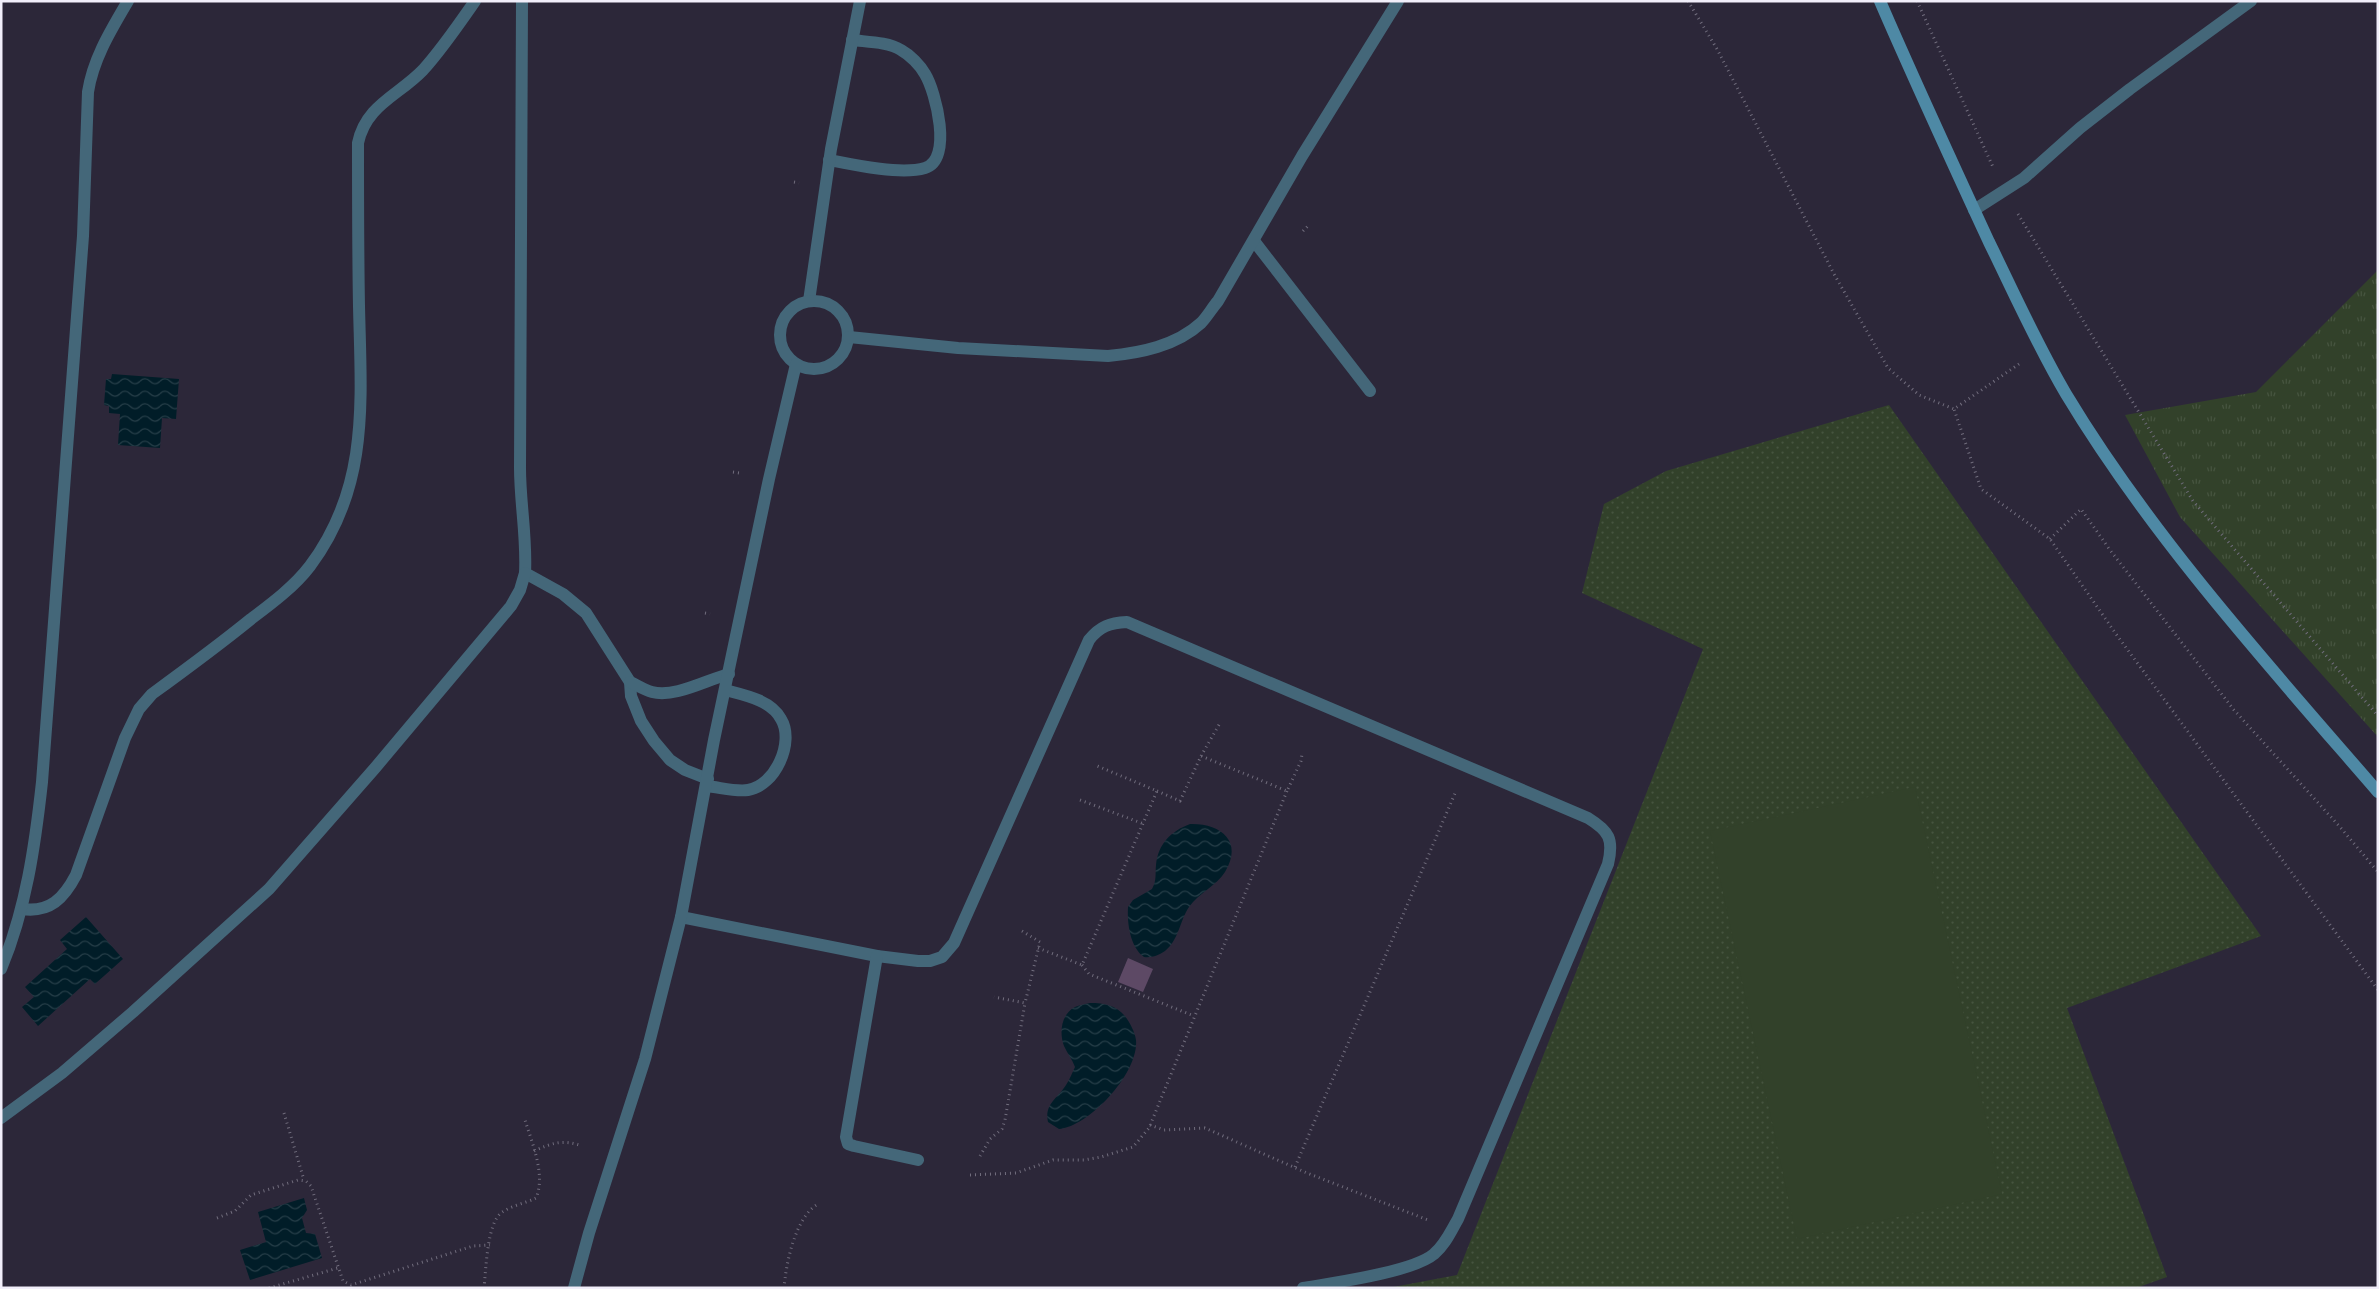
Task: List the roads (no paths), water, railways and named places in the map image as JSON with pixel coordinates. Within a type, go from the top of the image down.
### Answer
[{"type":"main road","points":[[1880,1],[1974,210],[2040,349],[2092,436],[2139,502],[2208,592],[2378,792]]},
{"type":"street","points":[[1,969],[22,910],[37,828],[48,708],[83,236],[90,76],[128,1]]},
{"type":"street","points":[[22,910],[33,911],[48,907],[56,903],[69,889],[76,875],[125,738],[145,702],[152,694],[231,636],[293,584],[309,568],[332,532],[347,498],[358,447],[360,400],[358,143],[360,133],[364,122],[374,110],[423,70],[475,1]]},
{"type":"street","points":[[1,1118],[62,1073],[269,889],[375,768],[511,606],[520,590],[525,573],[526,552],[520,502],[522,1]]},
{"type":"street","points":[[809,301],[829,160],[860,1]]},
{"type":"street","points":[[849,337],[926,345],[1108,356],[1131,354],[1174,340],[1202,322],[1218,301],[1302,156],[1398,1]]},
{"type":"street","points":[[1974,210],[2024,178],[2080,128],[2130,88],[2251,1]]},
{"type":"street","points":[[829,160],[863,166],[908,170],[925,168],[933,164],[940,152],[940,131],[933,90],[925,74],[915,61],[901,49],[852,40]]},
{"type":"street","points":[[1254,241],[1370,392]]},
{"type":"street","points":[[809,301],[824,302],[837,309],[846,321],[849,337],[844,353],[830,365],[813,369],[796,364],[786,355],[781,342],[781,329],[786,316],[796,306],[809,301]]},
{"type":"street","points":[[574,1288],[589,1233],[645,1059],[681,918],[725,690],[769,479],[796,364]]},
{"type":"street","points":[[525,573],[563,594],[586,613],[630,682],[631,696],[641,721],[654,741],[670,760],[707,782],[749,790],[764,783],[775,770],[782,754],[786,736],[782,719],[770,706],[749,696],[725,690]]},
{"type":"street","points":[[681,918],[877,956],[930,961],[949,952],[1083,652],[1094,633],[1108,624],[1127,622],[1588,818],[1601,826],[1608,835],[1611,844],[1608,864],[1458,1219],[1442,1247],[1433,1256],[1408,1266],[1303,1288]]},
{"type":"street","points":[[630,682],[652,692],[665,693],[729,674]]},
{"type":"street","points":[[877,956],[846,1137],[848,1144],[854,1146],[918,1160]]},
{"type":"water","points":[[112,374],[179,379],[176,419],[162,418],[160,448],[118,445],[120,414],[109,413],[109,406],[104,405],[106,379],[111,379]]},
{"type":"water","points":[[1190,824],[1211,827],[1226,836],[1232,851],[1230,861],[1221,877],[1189,907],[1170,946],[1158,955],[1144,957],[1135,947],[1130,934],[1128,907],[1133,900],[1154,886],[1157,857],[1167,839],[1177,830]]},
{"type":"water","points":[[86,917],[123,959],[95,984],[90,979],[38,1026],[22,1007],[34,997],[25,987],[67,949],[60,940]]},
{"type":"water","points":[[1090,1003],[1109,1005],[1125,1016],[1136,1040],[1135,1053],[1130,1067],[1121,1081],[1098,1108],[1071,1126],[1059,1129],[1048,1122],[1048,1110],[1063,1090],[1075,1067],[1062,1041],[1062,1024],[1070,1010]]},
{"type":"water","points":[[304,1198],[307,1210],[302,1218],[306,1233],[315,1234],[322,1258],[250,1280],[240,1250],[266,1242],[258,1212]]}]
